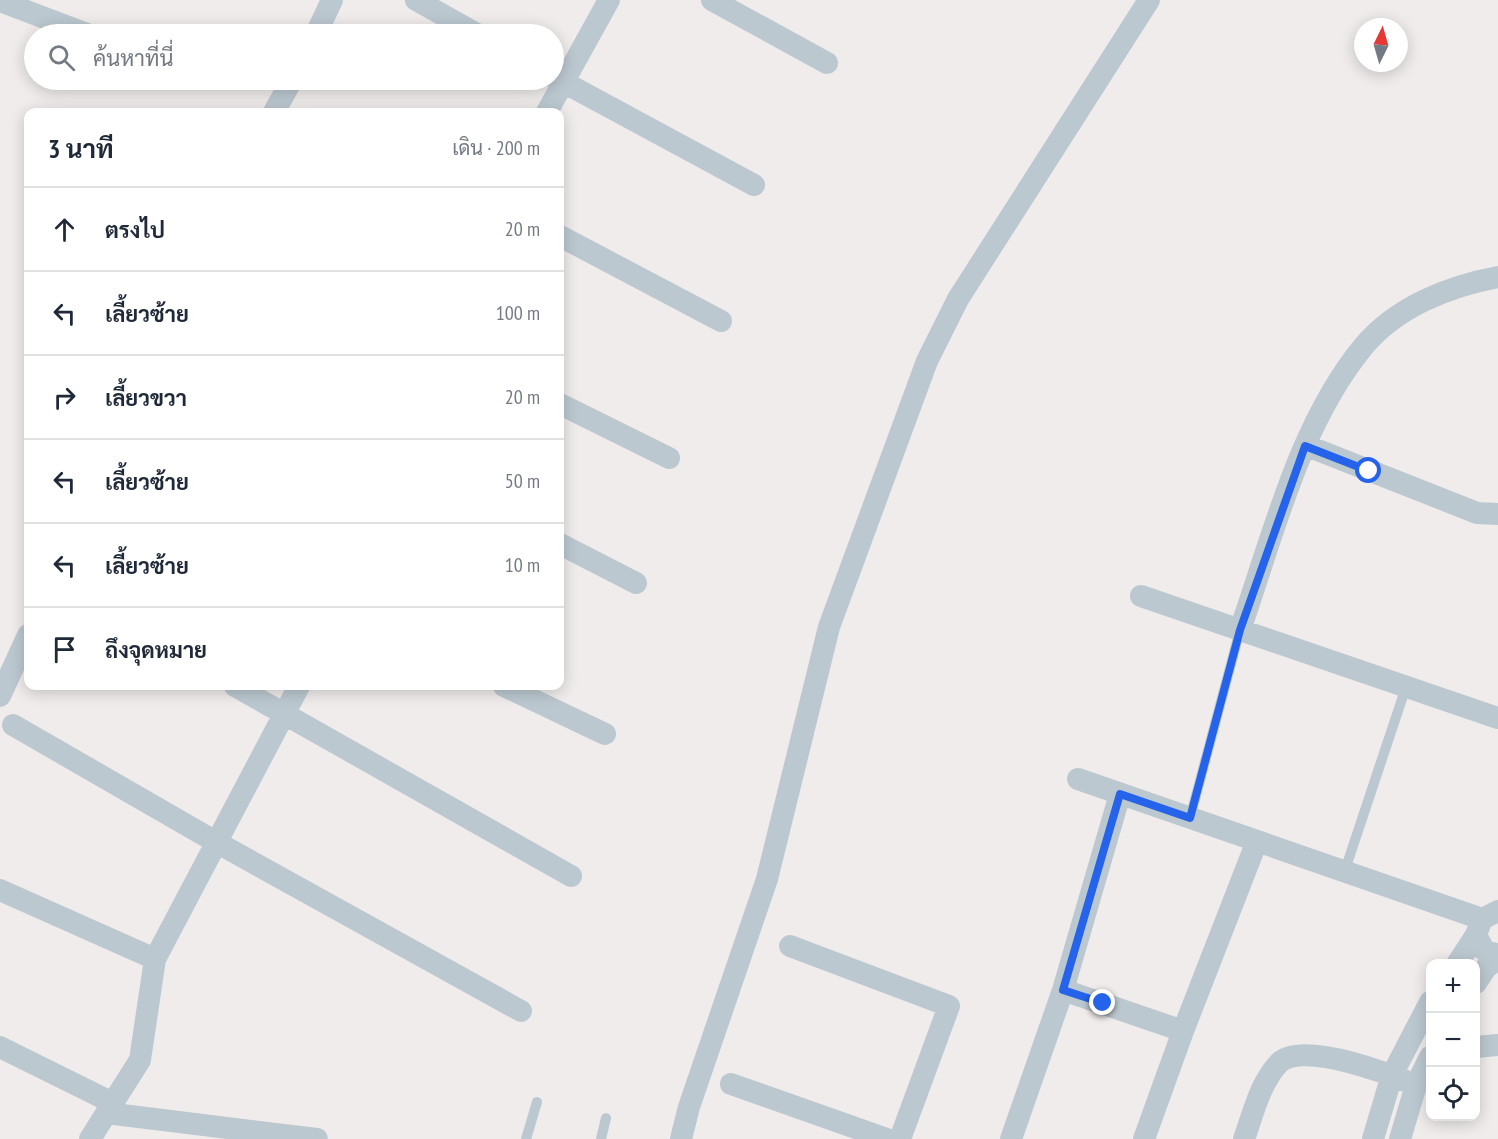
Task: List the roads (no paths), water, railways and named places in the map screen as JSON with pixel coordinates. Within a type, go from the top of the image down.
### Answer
[{"type":"street","points":[[321,24],[332,0]]},
{"type":"street","points":[[416,0],[459,24]]},
{"type":"street","points":[[564,71],[609,0]]},
{"type":"street","points":[[712,0],[827,63]]},
{"type":"street","points":[[681,1139],[689,1107],[767,879],[829,627],[927,361],[958,299],[1149,0]]},
{"type":"street","points":[[0,1],[61,24]]},
{"type":"street","points":[[564,83],[754,185]]},
{"type":"street","points":[[276,108],[286,90]]},
{"type":"street","points":[[548,108],[555,90]]},
{"type":"street","points":[[564,238],[721,321]]},
{"type":"street","points":[[1240,630],[1305,446],[1319,415],[1364,346],[1402,313],[1459,284],[1498,277]]},
{"type":"street","points":[[564,406],[669,458]]},
{"type":"street","points":[[1305,446],[1477,513],[1498,514]]},
{"type":"street","points":[[564,546],[636,583]]},
{"type":"street","points":[[1141,596],[1498,718]]},
{"type":"street","points":[[0,696],[24,644]]},
{"type":"street","points":[[242,690],[571,876]]},
{"type":"street","points":[[90,1139],[140,1060],[154,958],[297,690]]},
{"type":"street","points":[[512,690],[605,734]]},
{"type":"street","points":[[13,725],[216,842],[521,1011]]},
{"type":"street","points":[[1078,779],[1345,870],[1485,921]]},
{"type":"street","points":[[1011,1139],[1063,990],[1120,794]]},
{"type":"street","points":[[1144,1139],[1183,1031],[1257,841]]},
{"type":"street","points":[[0,890],[154,958]]},
{"type":"street","points":[[1480,977],[1498,956],[1485,950],[1479,943],[1485,921]]},
{"type":"street","points":[[1461,959],[1485,921]]},
{"type":"street","points":[[790,946],[949,1006],[900,1139]]},
{"type":"street","points":[[1063,990],[1183,1031]]},
{"type":"street","points":[[1373,1139],[1392,1075],[1423,1035],[1428,1013]]},
{"type":"street","points":[[1480,1047],[1498,1045]]},
{"type":"street","points":[[0,1047],[110,1108],[317,1139]]},
{"type":"street","points":[[1244,1139],[1265,1083],[1280,1062],[1296,1054],[1325,1057],[1392,1075],[1416,1085]]},
{"type":"street","points":[[1400,1139],[1416,1085],[1426,1066]]},
{"type":"street","points":[[731,1084],[887,1139]]},
{"type":"lane","points":[[1190,818],[1240,630]]},
{"type":"lane","points":[[1345,870],[1406,687]]},
{"type":"lane","points":[[526,1139],[537,1102]]},
{"type":"lane","points":[[601,1139],[606,1118]]}]
